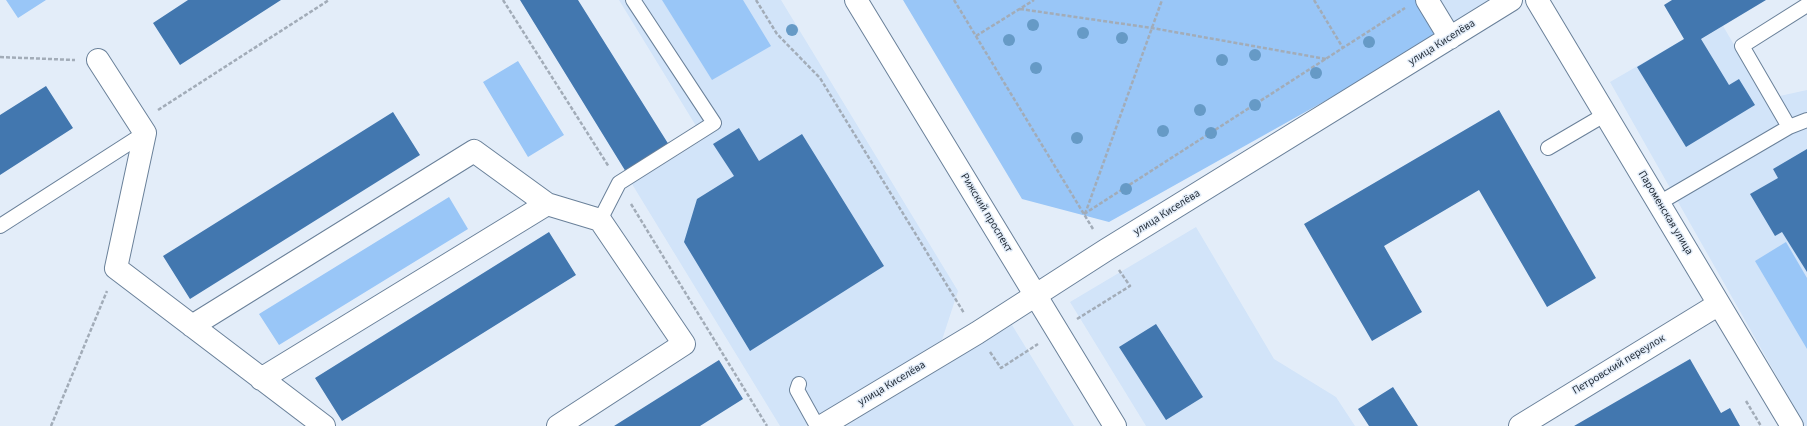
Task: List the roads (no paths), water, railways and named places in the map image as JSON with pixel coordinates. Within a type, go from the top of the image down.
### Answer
[{"type":"street","name":"Рижский проспект","points":[[856,0],[1115,426]]},
{"type":"street","name":"улица Киселёва","points":[[822,426],[977,334],[1113,246],[1512,0]]},
{"type":"street","name":"Пароменская улица","points":[[1537,0],[1792,426]]},
{"type":"street","points":[[1418,3],[1450,38]]},
{"type":"street","points":[[98,60],[142,128],[116,268],[324,426]]},
{"type":"street","points":[[192,326],[474,151],[547,204],[600,220],[684,344],[558,426]]},
{"type":"street","points":[[261,379],[547,204]]},
{"type":"street","name":"Петровский переулок","points":[[1520,426],[1719,304]]},
{"type":"lane","points":[[600,220],[618,183],[714,123],[633,0]]},
{"type":"lane","points":[[1789,127],[1742,46],[1807,5]]},
{"type":"lane","points":[[1548,148],[1606,114]]},
{"type":"lane","points":[[1659,204],[1789,127],[1807,120]]},
{"type":"lane","points":[[0,226],[142,128]]},
{"type":"lane","points":[[799,384],[797,390],[817,426]]}]
